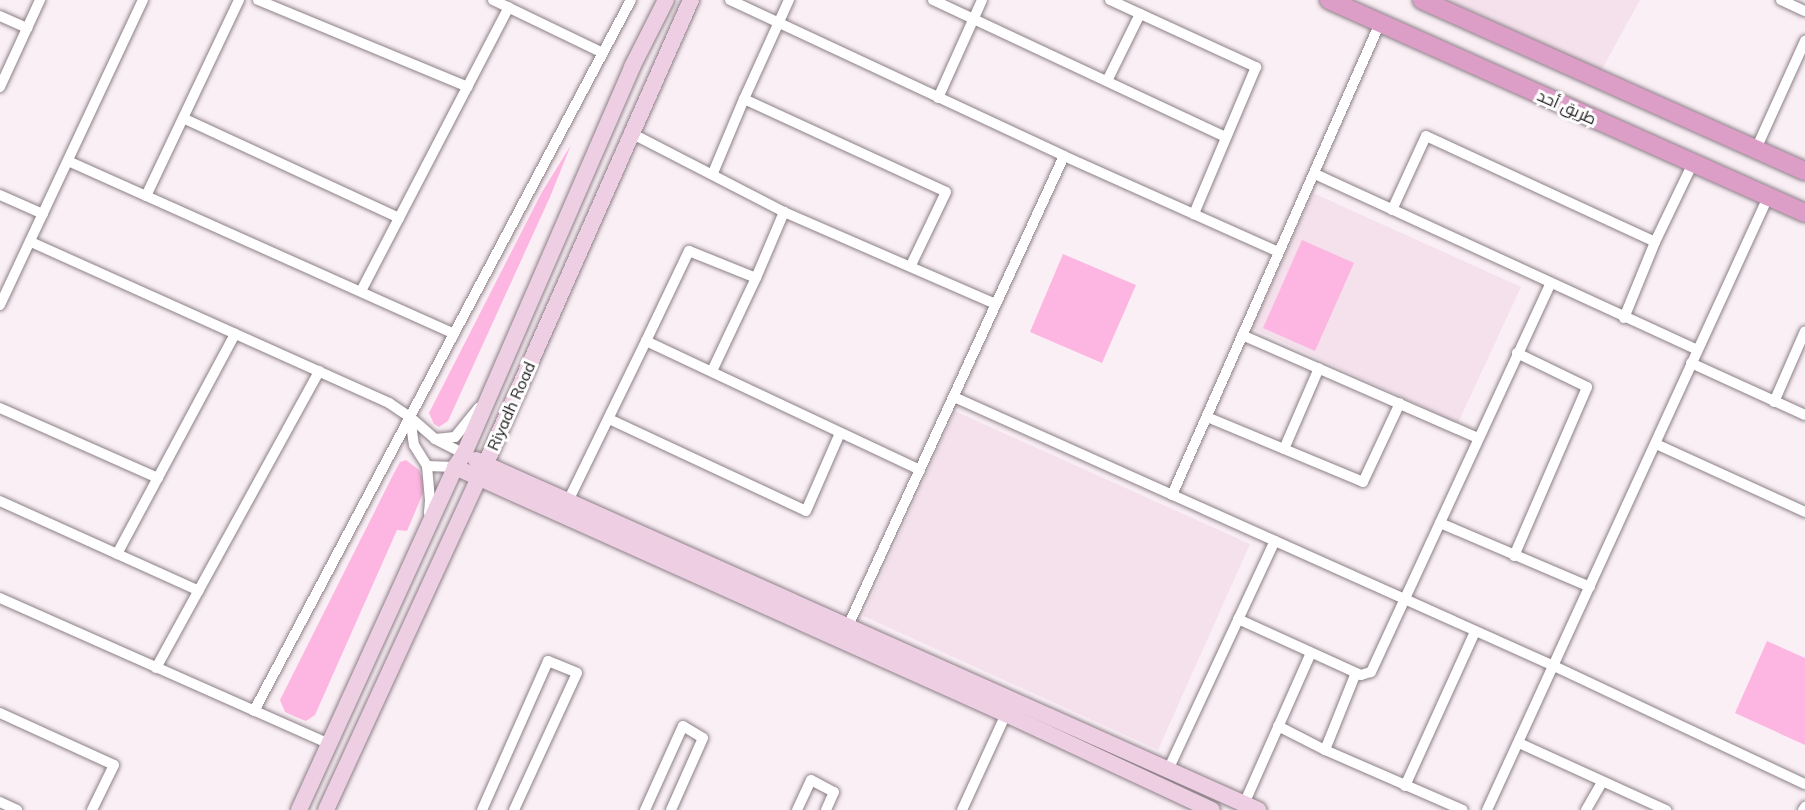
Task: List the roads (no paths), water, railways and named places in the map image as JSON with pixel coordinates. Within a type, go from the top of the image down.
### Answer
[{"type":"main road","name":"طريق أحد","points":[[1329,0],[1805,213]]},
{"type":"main road","points":[[1422,0],[1805,171]]},
{"type":"street","points":[[0,87],[40,0]]},
{"type":"street","points":[[0,305],[143,0]]},
{"type":"street","points":[[146,196],[185,119],[239,0]]},
{"type":"street","points":[[258,0],[468,87]]},
{"type":"street","points":[[493,0],[603,53]]},
{"type":"street","points":[[254,711],[414,424],[454,334],[631,0]]},
{"type":"street","points":[[299,810],[488,398],[632,67],[666,0]]},
{"type":"street","name":"Riyadh Road","points":[[326,810],[481,471],[691,0]]},
{"type":"street","points":[[730,0],[1064,156],[1279,252]]},
{"type":"street","points":[[713,173],[789,0]]},
{"type":"street","points":[[933,0],[1225,137]]},
{"type":"street","points":[[938,98],[982,0]]},
{"type":"street","points":[[1110,0],[1256,67],[1194,214]]},
{"type":"street","points":[[1781,0],[1805,11]]},
{"type":"street","points":[[361,291],[509,8]]},
{"type":"street","points":[[1107,81],[1140,14]]},
{"type":"street","points":[[0,16],[27,28]]},
{"type":"street","points":[[1172,495],[1380,23]]},
{"type":"street","points":[[1756,149],[1805,41]]},
{"type":"street","points":[[744,99],[946,192],[911,265]]},
{"type":"street","points":[[185,119],[399,218]]},
{"type":"street","points":[[631,133],[713,173],[784,212],[911,265],[996,304]]},
{"type":"street","points":[[1392,210],[1426,136],[1655,242]]},
{"type":"street","points":[[848,626],[1064,156]]},
{"type":"street","points":[[68,161],[454,334]]},
{"type":"street","points":[[1624,318],[1655,242],[1693,163]]},
{"type":"street","points":[[1315,174],[1697,350]]},
{"type":"street","points":[[0,195],[43,214]]},
{"type":"street","points":[[1487,810],[1769,195]]},
{"type":"street","points":[[712,371],[784,212]]},
{"type":"street","points":[[31,242],[389,403],[460,460],[481,471],[1212,810]]},
{"type":"street","points":[[568,501],[689,251],[756,278]]},
{"type":"street","points":[[1238,620],[1356,673],[1367,675],[1371,672],[1550,284]]},
{"type":"street","points":[[1774,402],[1805,331]]},
{"type":"street","points":[[117,554],[235,334]]},
{"type":"street","points":[[1242,335],[1478,438]]},
{"type":"street","points":[[646,341],[920,471]]},
{"type":"street","points":[[1515,556],[1587,387],[1517,353]]},
{"type":"street","points":[[1691,363],[1805,415]]},
{"type":"street","points":[[1284,449],[1319,368]]},
{"type":"street","points":[[156,668],[319,371]]},
{"type":"street","points":[[954,397],[1554,666],[1805,784]]},
{"type":"street","points":[[435,439],[455,437],[488,398]]},
{"type":"street","points":[[1207,417],[1363,482],[1400,403]]},
{"type":"street","points":[[0,408],[158,478]]},
{"type":"street","points":[[609,419],[806,511],[840,433]]},
{"type":"street","points":[[414,424],[414,445],[427,466],[430,501],[426,533]]},
{"type":"street","points":[[1656,444],[1805,512]]},
{"type":"street","points":[[427,466],[460,460]]},
{"type":"street","points":[[481,471],[568,501],[1251,807],[1278,726],[1311,653]]},
{"type":"street","points":[[0,501],[199,591]]},
{"type":"street","points":[[1440,523],[1590,587]]},
{"type":"street","points":[[1168,770],[1275,541]]},
{"type":"street","points":[[0,598],[330,744]]},
{"type":"street","points":[[1405,786],[1475,632]]},
{"type":"street","points":[[482,810],[548,661],[577,674],[514,810]]},
{"type":"street","points":[[1325,750],[1356,673]]},
{"type":"street","points":[[0,713],[114,765],[92,810]]},
{"type":"street","points":[[962,810],[1006,714]]},
{"type":"street","points":[[645,810],[683,726],[703,738],[671,810]]},
{"type":"street","points":[[1278,726],[1325,750],[1463,810]]},
{"type":"street","points":[[1519,742],[1666,810]]},
{"type":"street","points":[[797,810],[811,780],[834,792],[826,810]]},
{"type":"street","points":[[1586,810],[1602,782]]},
{"type":"street","points":[[0,802],[17,810]]}]
